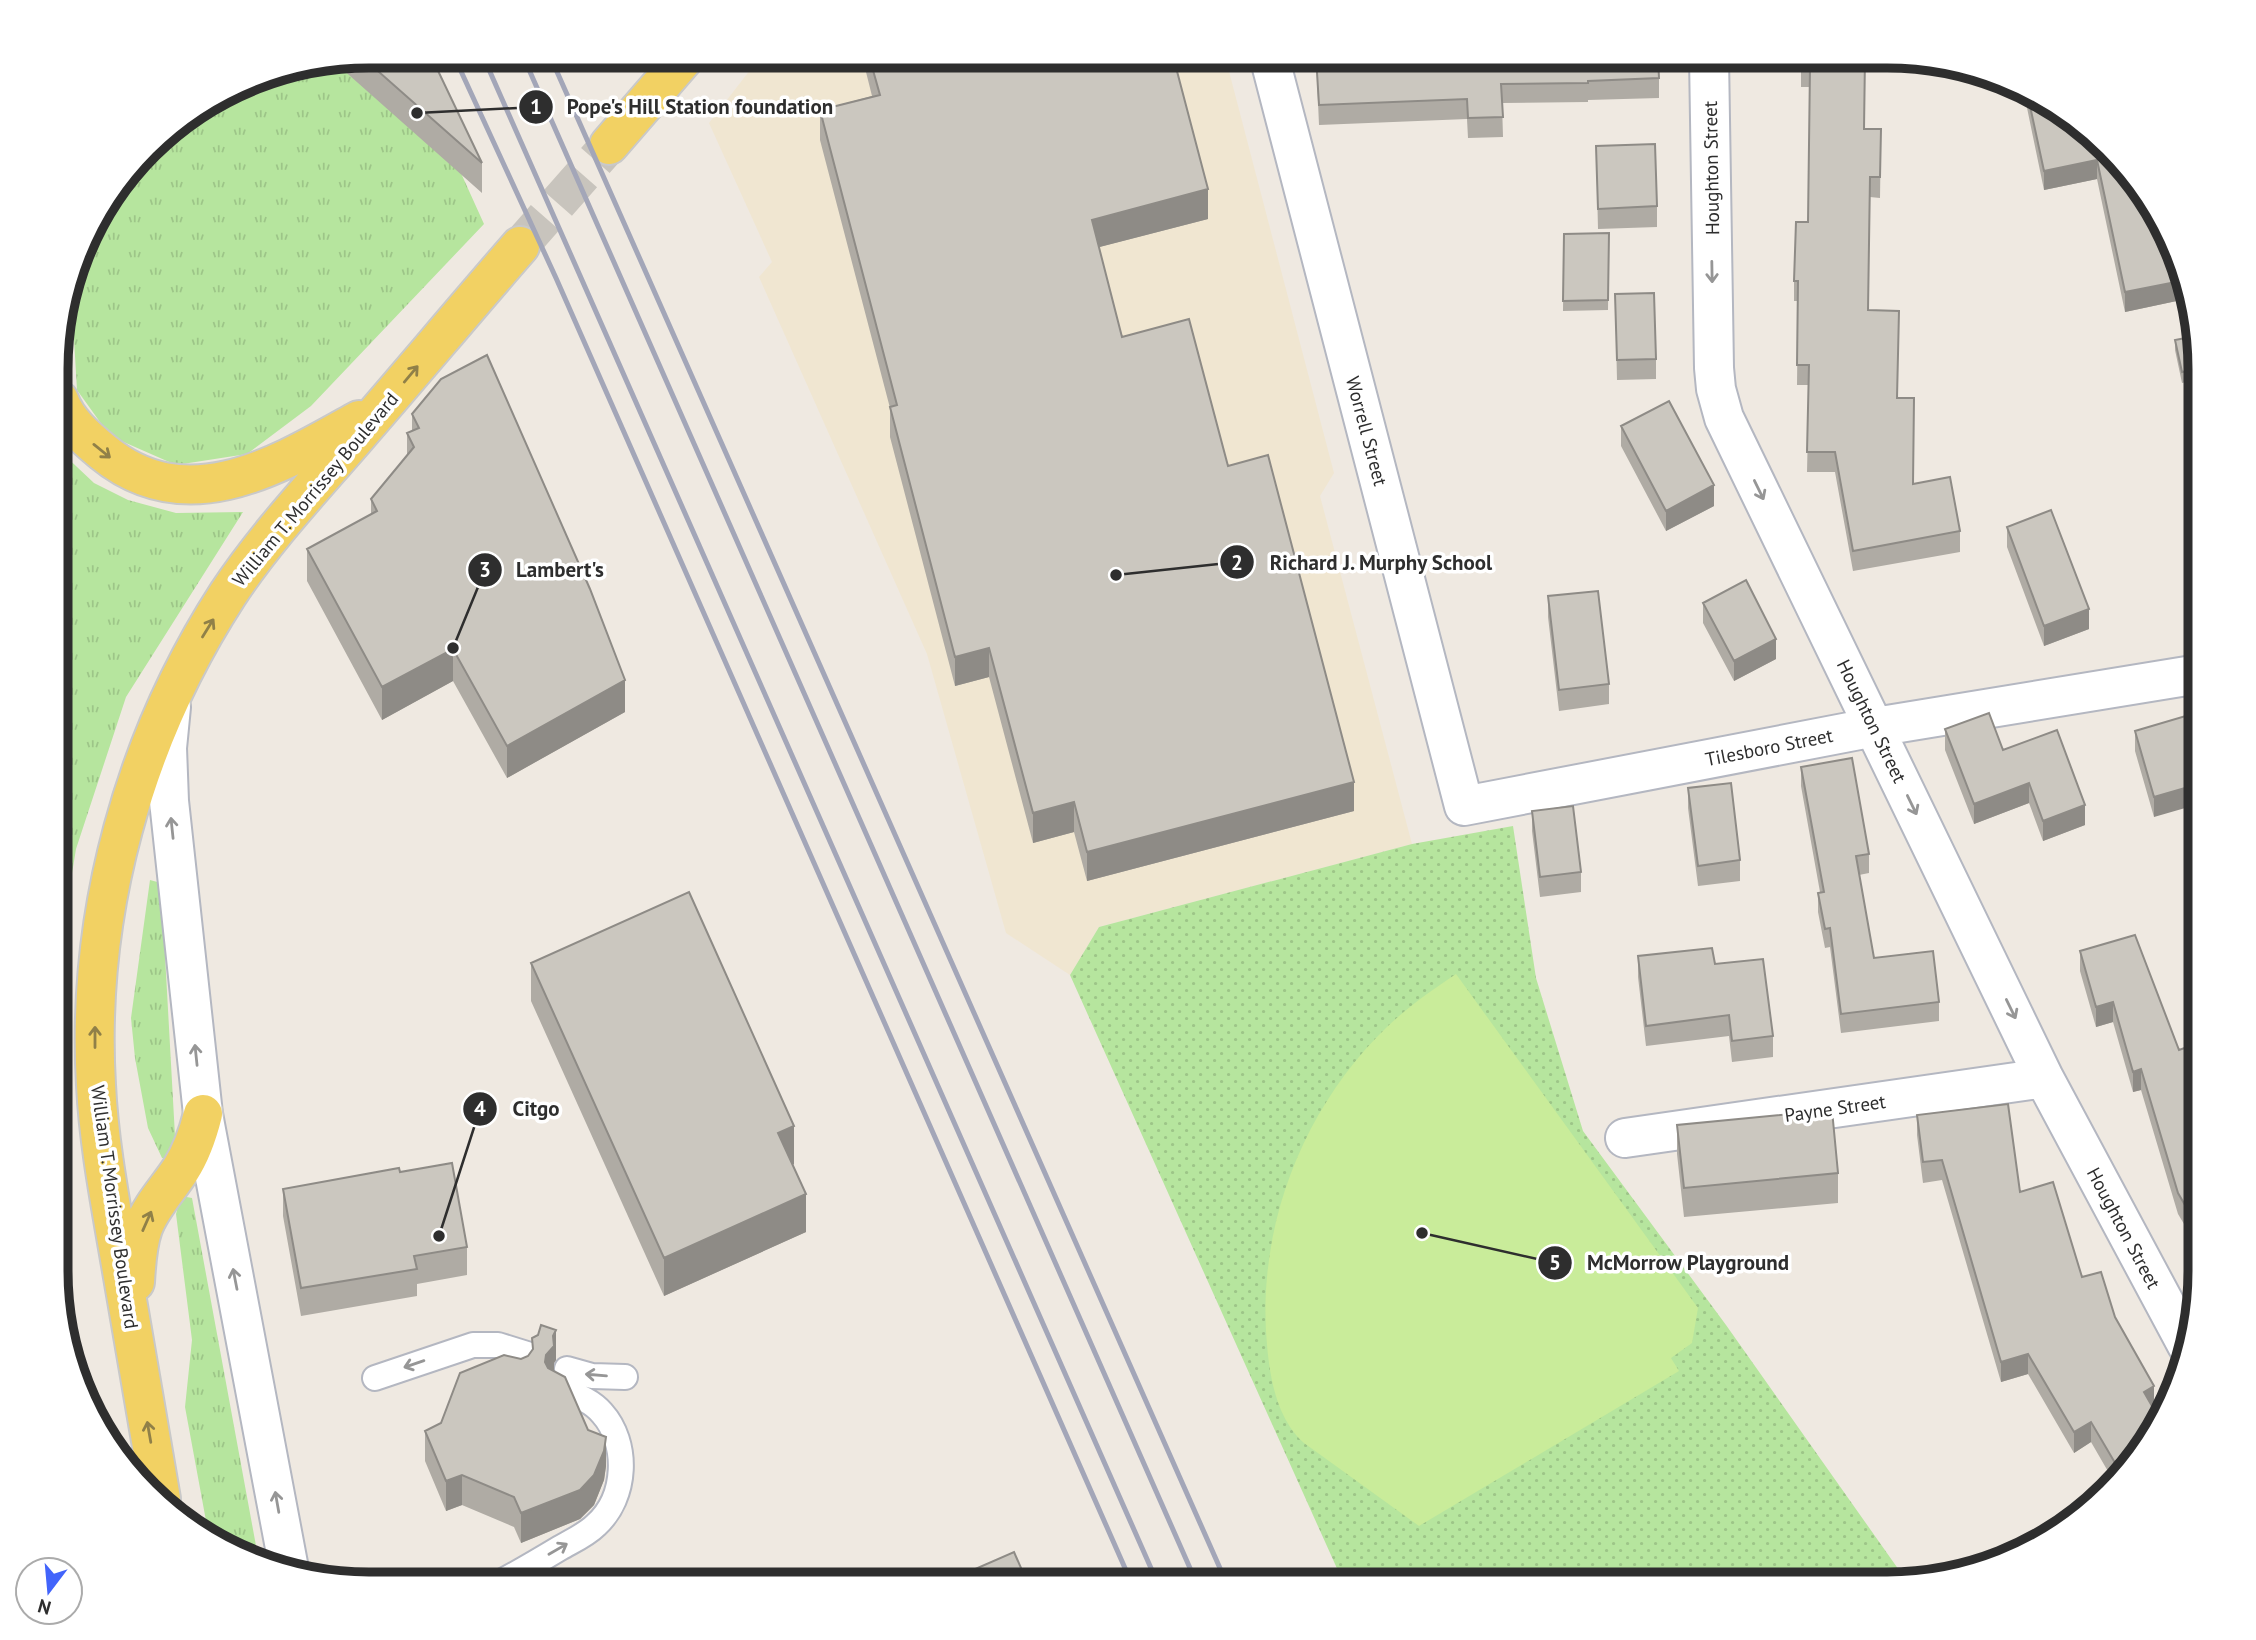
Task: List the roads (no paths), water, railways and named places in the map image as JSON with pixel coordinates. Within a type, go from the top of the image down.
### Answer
[{"type":"main road","points":[[609,145],[676,68]]},
{"type":"main road","name":"William T. Morrissey Boulevard","points":[[159,1486],[110,1201],[96,1083],[96,1004],[105,912],[122,833],[153,736],[200,640],[229,593],[259,551],[520,246]]},
{"type":"main road","points":[[68,414],[82,435],[111,458],[144,477],[171,484],[208,485],[271,467],[382,407]]},
{"type":"main road","points":[[137,1361],[136,1268],[143,1228],[192,1150],[203,1114]]},
{"type":"street","name":"Worrell Street","points":[[1272,68],[1464,806]]},
{"type":"street","name":"Houghton Street","points":[[1709,68],[1714,368],[1724,418],[2044,1078],[2181,1334]]},
{"type":"street","name":"Tilesboro Street","points":[[1464,806],[1875,727],[2188,676]]},
{"type":"street","points":[[175,688],[168,727],[168,784],[203,1114],[287,1561]]},
{"type":"street","name":"Payne Street","points":[[1625,1138],[2044,1078]]},
{"type":"lane","points":[[375,1378],[456,1350],[484,1344],[498,1345],[523,1364]]},
{"type":"lane","points":[[518,1572],[593,1528],[608,1509],[621,1472],[619,1444],[603,1414],[564,1379],[625,1377]]},
{"type":"tunnel","points":[[520,246],[609,145]]},
{"type":"railway","points":[[460,68],[556,278],[1127,1572]]},
{"type":"railway","points":[[488,68],[1153,1572]]},
{"type":"railway","points":[[528,68],[1192,1572]]},
{"type":"railway","points":[[555,68],[1222,1572]]},
{"type":"place","name":"Pope's Hill Station foundation","points":[[417,113]]},
{"type":"place","name":"Richard J. Murphy School","points":[[1116,575]]},
{"type":"place","name":"Lambert's","points":[[453,648]]},
{"type":"place","name":"McMorrow Playground","points":[[1422,1233]]},
{"type":"place","name":"Citgo","points":[[439,1236]]}]
